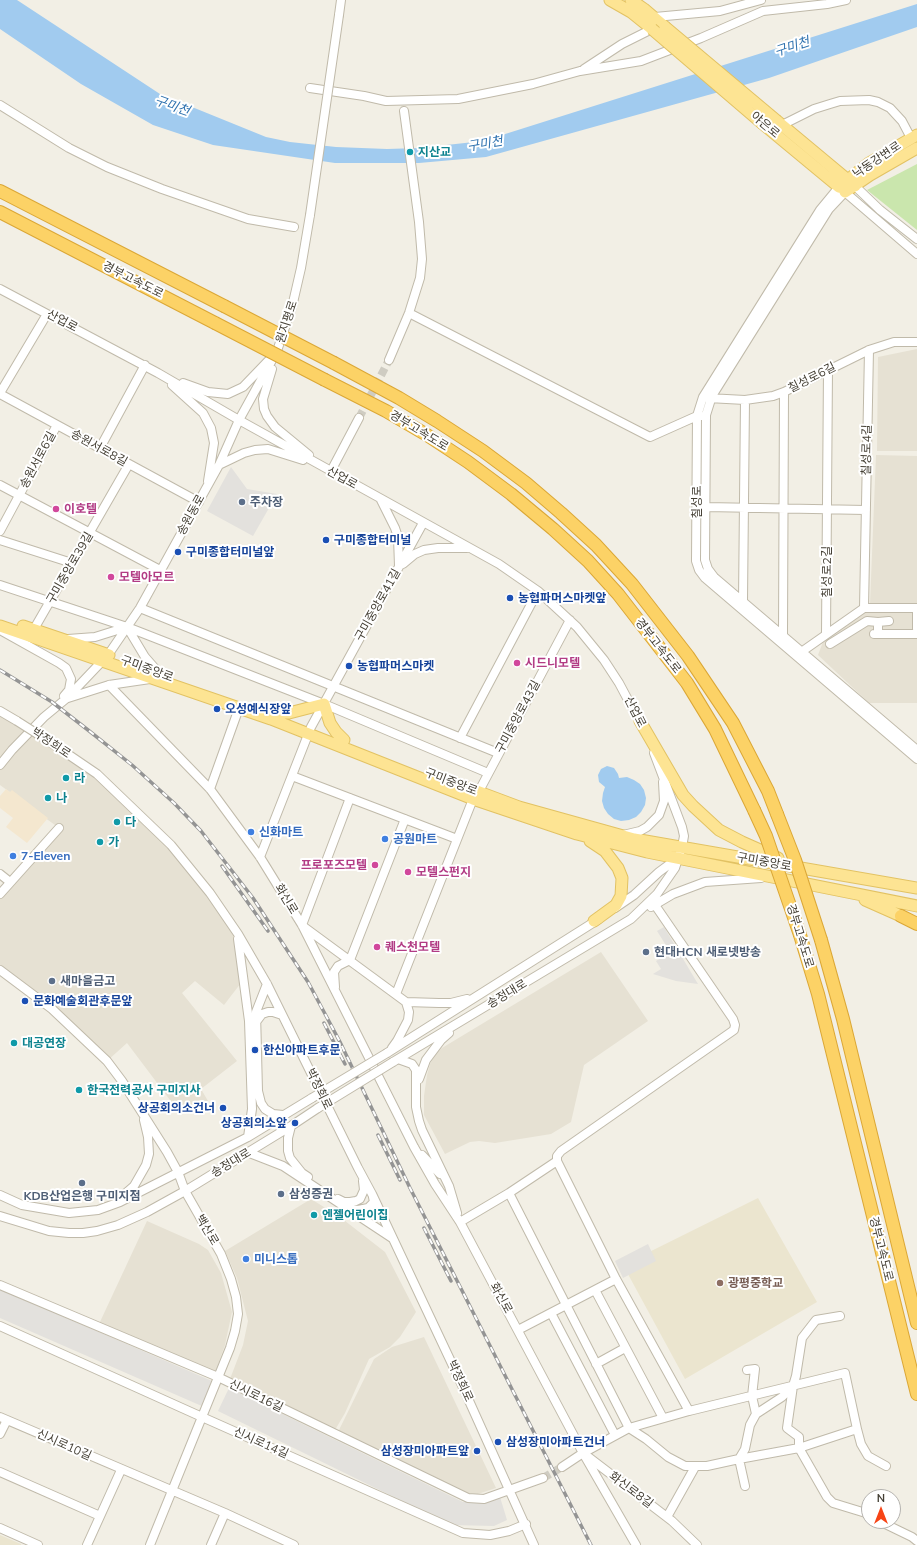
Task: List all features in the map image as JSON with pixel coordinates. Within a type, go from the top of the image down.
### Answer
[{"type":"highway","name":"경부고속도로","points":[[0,191],[334,363],[399,398],[437,421],[483,451],[526,483],[596,545],[632,584],[688,656],[733,724],[768,791],[795,860],[821,940],[845,1027],[917,1324]]},
{"type":"highway","name":"경부고속도로","points":[[0,212],[386,411],[427,434],[511,494],[553,529],[588,561],[618,594],[687,684],[715,729],[766,836],[800,935],[818,994],[917,1394]]},
{"type":"highway","points":[[901,916],[917,924]]},
{"type":"main road","name":"야은로","points":[[610,0],[631,12],[652,28],[763,124],[846,188]]},
{"type":"main road","name":"야은로","points":[[631,0],[655,17],[780,123],[846,188]]},
{"type":"main road","name":"낙동강변로","points":[[846,188],[869,163],[914,136]]},
{"type":"main road","name":"낙동강변로","points":[[846,188],[917,148]]},
{"type":"main road","name":"구미중앙로","points":[[0,618],[63,639],[105,658]]},
{"type":"main road","name":"구미중앙로","points":[[0,626],[105,658],[270,713],[310,731],[475,796],[577,834],[621,846],[805,869],[915,887]]},
{"type":"main road","name":"구미중앙로","points":[[156,676],[239,708],[310,731],[344,740],[475,796],[680,853],[777,878],[917,906]]},
{"type":"main road","points":[[270,713],[288,713],[324,704],[330,723],[344,740]]},
{"type":"main road","points":[[640,721],[683,795],[719,830],[742,842],[805,869]]},
{"type":"main road","points":[[577,834],[589,840],[604,851],[618,868],[622,878],[621,896],[616,905],[594,921]]},
{"type":"main road","points":[[844,891],[901,916]]},
{"type":"street","name":"원지평로","points":[[239,420],[277,351],[292,307],[301,268],[310,215],[341,0]]},
{"type":"street","points":[[310,88],[364,96],[386,101],[458,99],[533,84],[580,71],[641,61],[701,38],[754,14],[777,8],[827,4],[846,0]]},
{"type":"street","points":[[655,17],[720,11],[757,1],[754,14]]},
{"type":"street","points":[[580,71],[622,44],[652,28]]},
{"type":"street","points":[[780,123],[814,109],[840,101],[869,100],[878,102],[890,108],[914,136]]},
{"type":"street","points":[[0,105],[70,148],[107,167],[162,189],[248,219],[294,227]]},
{"type":"street","points":[[389,360],[409,313],[420,278],[422,259],[404,114]]},
{"type":"street","name":"야은로","points":[[846,188],[880,210],[917,239]]},
{"type":"street","name":"야은로","points":[[846,188],[917,254]]},
{"type":"street","name":"칠성로","points":[[846,188],[820,210],[697,416],[696,561],[699,570],[705,578],[779,640],[799,654],[917,750]]},
{"type":"street","name":"산업로","points":[[0,289],[158,372],[239,420],[381,500],[499,564],[538,591],[570,620],[590,642],[619,683],[640,721],[682,827],[684,836],[680,853]]},
{"type":"street","points":[[409,313],[650,437],[697,416],[706,415]]},
{"type":"street","points":[[0,394],[48,314]]},
{"type":"street","name":"칠성로6길","points":[[707,398],[745,400],[766,397],[784,392],[869,350],[894,342],[917,342]]},
{"type":"street","name":"칠성로4길","points":[[866,510],[869,350]]},
{"type":"street","points":[[158,372],[208,392],[228,394],[243,387],[277,351]]},
{"type":"street","points":[[277,351],[263,399],[267,416],[275,427],[328,469]]},
{"type":"street","points":[[100,448],[145,365]]},
{"type":"street","points":[[827,510],[828,369]]},
{"type":"street","points":[[158,372],[203,413],[208,421],[213,434],[214,443],[206,488]]},
{"type":"street","points":[[783,635],[784,392]]},
{"type":"street","name":"송원서로8길","points":[[0,394],[199,502]]},
{"type":"street","name":"칠성로","points":[[707,398],[705,560],[708,569],[714,578],[783,635],[799,654],[917,758]]},
{"type":"street","points":[[743,601],[745,400]]},
{"type":"street","points":[[328,469],[359,418]]},
{"type":"street","name":"송원동로","points":[[0,765],[12,750],[44,717],[68,698],[105,658],[127,627],[140,608],[199,502],[219,465],[239,420]]},
{"type":"street","name":"송원서로6길","points":[[0,531],[57,425]]},
{"type":"street","points":[[219,465],[244,453],[268,449],[328,469]]},
{"type":"street","name":"구미중앙로39길","points":[[34,629],[129,464]]},
{"type":"street","name":"송원서로6길","points":[[0,485],[160,570]]},
{"type":"street","points":[[381,500],[398,537],[399,567]]},
{"type":"street","points":[[706,507],[866,510],[864,608]]},
{"type":"street","name":"칠성로2길","points":[[826,634],[827,510]]},
{"type":"street","name":"구미중앙로41길","points":[[260,857],[310,731],[423,523]]},
{"type":"street","points":[[0,540],[72,563]]},
{"type":"street","points":[[399,567],[415,554],[424,550],[438,548],[470,548]]},
{"type":"street","points":[[0,585],[127,627],[324,704],[488,773]]},
{"type":"street","points":[[460,738],[538,591]]},
{"type":"street","points":[[140,608],[498,753]]},
{"type":"street","points":[[799,654],[864,608],[917,608],[917,628]]},
{"type":"street","name":"구미중앙로43길","points":[[396,994],[475,796],[570,620]]},
{"type":"street","points":[[830,644],[867,621],[889,621]]},
{"type":"street","points":[[878,622],[876,634],[917,634]]},
{"type":"street","points":[[63,639],[95,637],[127,627]]},
{"type":"street","points":[[68,698],[109,684],[156,676],[127,627]]},
{"type":"street","points":[[0,630],[66,668],[71,679],[68,690],[64,697],[44,717]]},
{"type":"street","name":"화신로","points":[[109,684],[210,789],[260,857],[302,926],[414,1147],[435,1184],[460,1222],[583,1453],[636,1545]]},
{"type":"street","points":[[210,789],[239,708]]},
{"type":"street","name":"박정희로","points":[[0,711],[50,742],[97,774],[171,845],[210,893],[238,934],[267,984],[372,1194],[510,1489],[534,1545]]},
{"type":"street","points":[[622,836],[640,831],[647,827],[659,815],[664,801],[662,774]]},
{"type":"street","points":[[292,776],[457,839]]},
{"type":"street","points":[[350,798],[302,926],[406,1002],[409,1012],[408,1020],[397,1041],[387,1053]]},
{"type":"street","points":[[335,989],[334,972],[338,966],[350,960],[404,818]]},
{"type":"street","points":[[0,894],[59,828]]},
{"type":"street","name":"송정대로","points":[[0,1216],[49,1231],[83,1233],[118,1225],[148,1212],[291,1126],[395,1060],[631,919],[645,907],[671,876],[680,853]]},
{"type":"street","name":"송정대로","points":[[0,1196],[22,1205],[69,1213],[98,1210],[113,1205],[248,1137],[387,1053],[634,896],[680,853]]},
{"type":"street","points":[[0,874],[10,882]]},
{"type":"street","points":[[631,919],[673,894],[705,882],[737,879],[777,878]]},
{"type":"street","points":[[655,905],[733,1019],[735,1028],[732,1033],[561,1151],[557,1156],[558,1161],[616,1279],[689,1411]]},
{"type":"street","points":[[901,916],[917,919]]},
{"type":"street","points":[[238,934],[253,1021],[252,1109],[248,1137]]},
{"type":"street","name":"백산로","points":[[0,970],[52,1009],[107,1061],[122,1081],[178,1172],[185,1191],[221,1254],[231,1279],[236,1297],[238,1314],[236,1330],[150,1545]]},
{"type":"street","points":[[267,984],[258,996],[252,1008],[258,1091],[261,1103],[265,1109],[273,1114],[283,1115]]},
{"type":"street","points":[[406,1002],[451,1003],[462,1001],[478,994]]},
{"type":"street","points":[[253,1021],[262,1014],[268,1012],[277,1012],[282,1015]]},
{"type":"street","points":[[416,1086],[426,1060],[441,1040],[459,1022]]},
{"type":"street","points":[[395,1060],[412,1064],[416,1070],[417,1114],[422,1130],[449,1186],[460,1222],[558,1161]]},
{"type":"street","points":[[113,1205],[134,1186],[143,1174],[146,1166],[149,1154],[148,1138],[143,1113]]},
{"type":"street","points":[[291,1126],[288,1138],[288,1151],[290,1158],[302,1173],[393,1239]]},
{"type":"street","points":[[428,1142],[435,1184]]},
{"type":"street","name":"화신로","points":[[414,1147],[439,1172],[449,1186]]},
{"type":"street","points":[[247,1152],[283,1166],[345,1205],[358,1210],[368,1208],[374,1202],[372,1194]]},
{"type":"street","points":[[345,1205],[356,1202],[363,1194],[364,1183],[358,1168]]},
{"type":"street","points":[[508,1193],[629,1428],[646,1439],[668,1457],[685,1466],[695,1467],[716,1465],[739,1459],[799,1448],[858,1429]]},
{"type":"street","points":[[518,1330],[616,1279]]},
{"type":"street","name":"신시로16길","points":[[0,1285],[218,1377],[468,1498],[484,1499],[510,1489]]},
{"type":"street","points":[[594,1290],[663,1418]]},
{"type":"street","points":[[551,1313],[615,1434]]},
{"type":"street","points":[[840,1316],[816,1320],[802,1338],[796,1376],[792,1386],[787,1428],[799,1437],[799,1448],[827,1497],[833,1503],[861,1512]]},
{"type":"street","name":"신시로14길","points":[[0,1326],[463,1533],[490,1535],[508,1531],[526,1524]]},
{"type":"street","points":[[596,1364],[625,1348]]},
{"type":"street","points":[[747,1370],[755,1369],[752,1396],[756,1414]]},
{"type":"street","points":[[562,1467],[615,1434],[629,1428],[689,1411],[844,1374],[861,1444],[868,1456],[886,1466]]},
{"type":"street","points":[[745,1486],[739,1459],[745,1449],[750,1425],[756,1414],[782,1397],[792,1386]]},
{"type":"street","name":"신시로10길","points":[[0,1434],[3,1418],[294,1545]]},
{"type":"street","name":"화신로8길","points":[[583,1453],[667,1517],[697,1545]]},
{"type":"street","points":[[667,1517],[695,1467]]},
{"type":"street","points":[[87,1545],[121,1470]]},
{"type":"street","points":[[0,1472],[100,1516]]},
{"type":"street","points":[[510,1489],[543,1478]]},
{"type":"street","points":[[211,1545],[225,1514]]},
{"type":"street","points":[[0,1528],[26,1543],[38,1545]]},
{"type":"street","points":[[897,1529],[912,1536],[917,1541]]},
{"type":"shaded area","points":[[917,349],[917,451],[877,451],[878,357]]},
{"type":"shaded area","points":[[876,455],[917,456],[917,605],[870,604]]},
{"type":"shaded area","name":"주차장","points":[[231,467],[247,489],[277,494],[253,536],[207,511]]},
{"type":"shaded area","points":[[866,610],[917,610],[917,703],[869,703],[818,655],[826,634]]},
{"type":"shaded area","points":[[0,711],[97,774],[153,828],[238,934],[244,979],[224,1005],[195,981],[182,993],[237,1061],[201,1089],[208,1101],[191,1113],[187,1114],[179,1110],[173,1104],[127,1043],[107,1061],[52,1009],[0,970],[0,894],[59,828],[0,785]]},
{"type":"shaded area","points":[[6,789],[10,792],[12,790],[48,818],[27,843],[6,827],[13,818],[0,808],[0,796]]},
{"type":"shaded area","points":[[664,927],[698,984],[676,981],[653,974],[661,969],[656,961],[661,958],[661,955],[669,950],[657,931]]},
{"type":"shaded area","points":[[601,952],[648,1021],[584,1065],[571,1122],[551,1134],[495,1143],[479,1141],[470,1142],[445,1154],[424,1115],[424,1096],[427,1075],[430,1064],[436,1053]]},
{"type":"shaded area","name":"광평중학교","points":[[758,1198],[817,1302],[685,1379],[623,1265]]},
{"type":"shaded area","points":[[311,1199],[340,1217],[385,1252],[416,1312],[400,1337],[390,1347],[369,1359],[345,1413],[335,1430],[230,1379],[243,1345],[248,1321],[237,1278],[225,1251]]},
{"type":"shaded area","points":[[147,1221],[199,1244],[208,1250],[221,1273],[232,1312],[225,1345],[215,1373],[99,1324]]},
{"type":"shaded area","points":[[648,1244],[656,1261],[623,1278],[615,1261]]},
{"type":"shaded area","points":[[0,1289],[212,1381],[204,1407],[0,1318]]},
{"type":"shaded area","points":[[424,1337],[496,1488],[478,1494],[464,1493],[338,1432],[374,1359],[392,1347]]},
{"type":"shaded area","points":[[229,1388],[463,1502],[477,1502],[500,1497],[507,1520],[494,1526],[451,1525],[218,1411]]},
{"type":"shaded area","points":[[0,1535],[21,1544],[21,1545],[0,1545]]},
{"type":"green space","points":[[917,164],[917,230],[867,190]]},
{"type":"water","name":"구미천","points":[[0,0],[17,0],[160,94],[266,137],[290,142],[336,147],[387,149],[419,148],[483,141],[917,4],[917,27],[769,78],[486,157],[419,163],[335,163],[213,145],[153,125],[81,84],[0,29]]},
{"type":"water","points":[[607,766],[614,768],[619,778],[627,777],[634,780],[640,784],[644,790],[646,798],[645,805],[636,817],[621,821],[614,819],[604,808],[602,801],[605,787],[599,782],[598,775],[601,769]]},
{"type":"tunnel","points":[[359,418],[389,360]]},
{"type":"tunnel","points":[[543,1478],[562,1467]]},
{"type":"railway","points":[[0,670],[52,702],[132,765],[174,803],[201,831],[253,898],[308,982],[340,1042],[410,1188],[591,1545]]},
{"type":"railway","points":[[222,866],[268,931]]},
{"type":"railway","points":[[324,1023],[345,1064]]},
{"type":"railway","points":[[378,1135],[400,1180]]},
{"type":"railway","points":[[424,1228],[451,1281]]},
{"type":"place","name":"지산교","points":[[410,152]]},
{"type":"place","name":"주차장","points":[[242,502]]},
{"type":"place","name":"이호텔","points":[[56,509]]},
{"type":"place","name":"구미종합터미널","points":[[326,540]]},
{"type":"place","name":"구미종합터미널앞","points":[[178,552]]},
{"type":"place","name":"모텔아모르","points":[[111,577]]},
{"type":"place","name":"농협파머스마켓앞","points":[[510,598]]},
{"type":"place","name":"시드니모텔","points":[[517,663]]},
{"type":"place","name":"농협파머스마켓","points":[[349,666]]},
{"type":"place","name":"오성예식장앞","points":[[217,709]]},
{"type":"place","name":"라","points":[[66,778]]},
{"type":"place","name":"나","points":[[48,798]]},
{"type":"place","name":"다","points":[[117,822]]},
{"type":"place","name":"신화마트","points":[[251,832]]},
{"type":"place","name":"공원마트","points":[[385,839]]},
{"type":"place","name":"가","points":[[100,842]]},
{"type":"place","name":"7-Eleven","points":[[13,856]]},
{"type":"place","name":"프로포즈모텔","points":[[375,865]]},
{"type":"place","name":"모텔스펀지","points":[[408,872]]},
{"type":"place","name":"퀘스천모텔","points":[[377,947]]},
{"type":"place","name":"현대HCN 새로넷방송","points":[[646,952]]},
{"type":"place","name":"새마을금고","points":[[52,981]]},
{"type":"place","name":"문화예술회관후문앞","points":[[25,1001]]},
{"type":"place","name":"대공연장","points":[[14,1043]]},
{"type":"place","name":"한신아파트후문","points":[[255,1050]]},
{"type":"place","name":"한국전력공사 구미지사","points":[[79,1090]]},
{"type":"place","name":"상공회의소건너","points":[[223,1108]]},
{"type":"place","name":"상공회의소앞","points":[[295,1123]]},
{"type":"place","name":"KDB산업은행 구미지점","points":[[82,1183]]},
{"type":"place","name":"삼성증권","points":[[281,1194]]},
{"type":"place","name":"엔젤어린이집","points":[[314,1215]]},
{"type":"place","name":"미니스톱","points":[[246,1259]]},
{"type":"place","name":"광평중학교","points":[[720,1283]]},
{"type":"place","name":"삼성장미아파트건너","points":[[498,1442]]},
{"type":"place","name":"삼성장미아파트앞","points":[[477,1451]]}]
